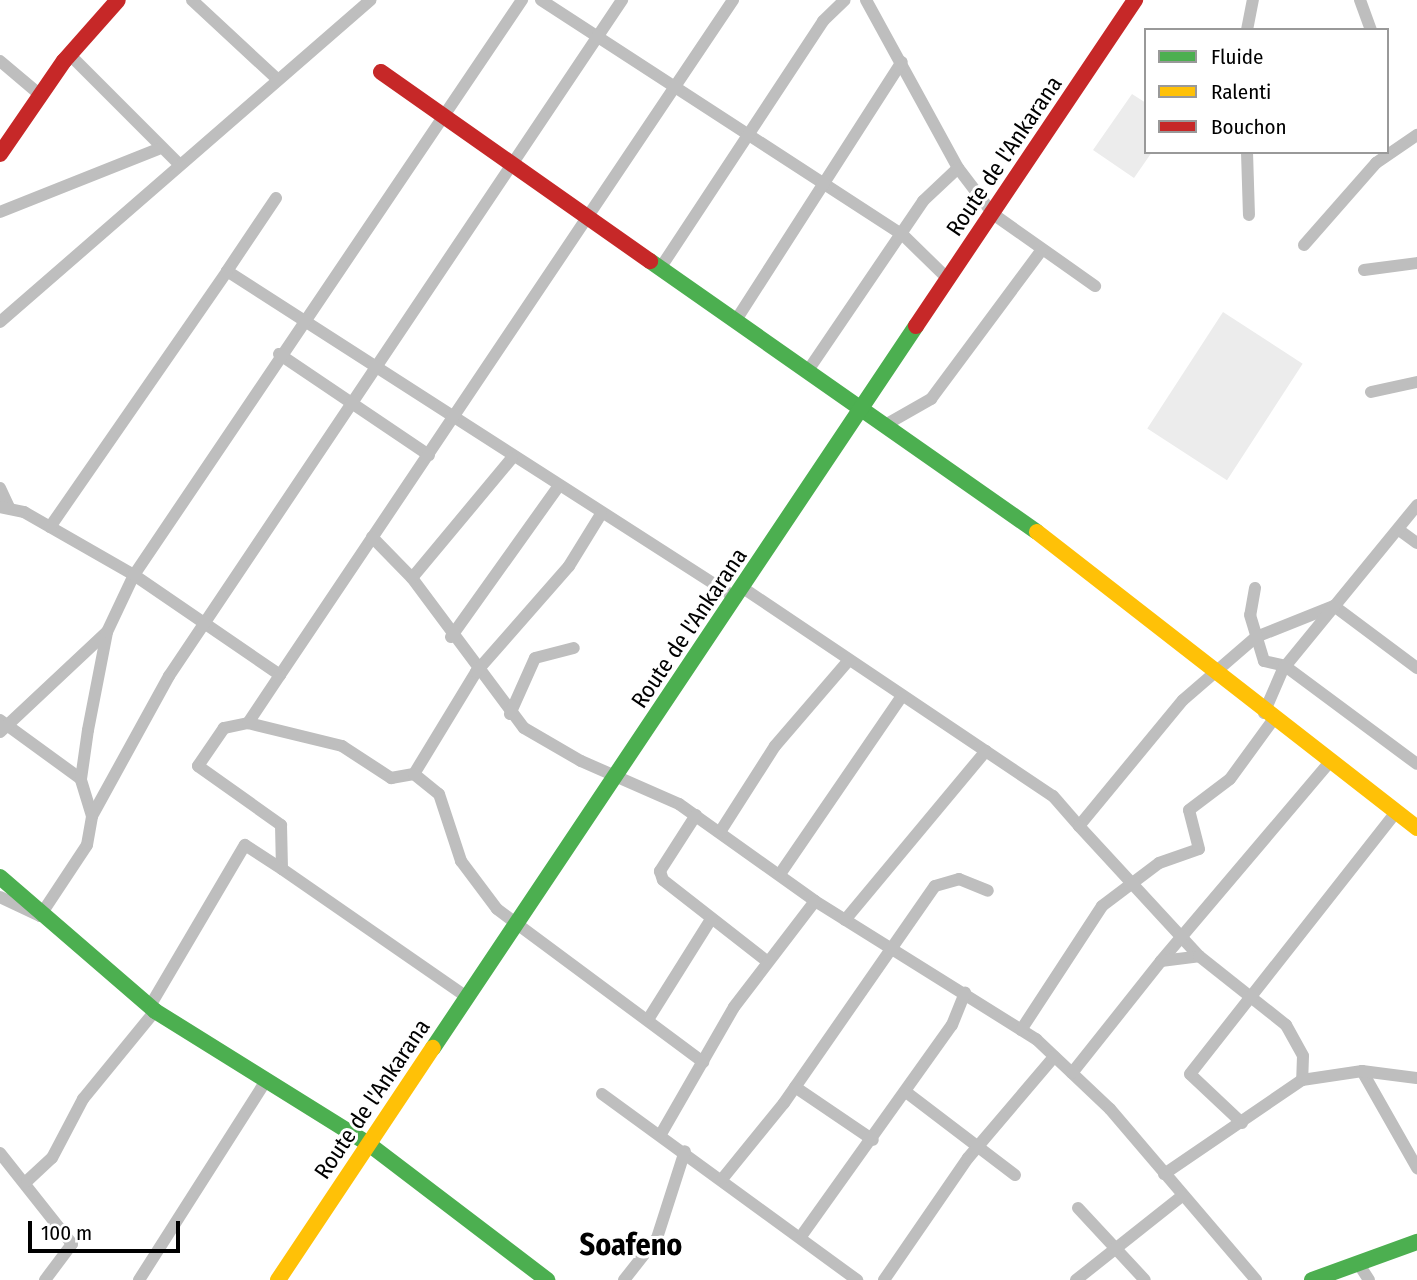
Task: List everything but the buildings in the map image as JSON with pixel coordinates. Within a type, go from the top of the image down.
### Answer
[{"type":"main road","points":[[0,154],[39,94],[118,0]]},
{"type":"main road","name":"Route de l'Ankarana","points":[[278,1280],[1135,0]]},
{"type":"main road","points":[[382,72],[587,217],[663,264],[1087,567],[1213,674],[1417,828]]},
{"type":"main road","points":[[0,877],[40,916],[152,1009],[264,1084],[370,1144],[547,1280]]},
{"type":"main road","points":[[1312,1280],[1417,1242]]},
{"type":"street","points":[[192,0],[278,79]]},
{"type":"street","points":[[0,322],[178,163],[278,79],[360,2],[371,0]]},
{"type":"street","points":[[92,816],[81,779],[107,632],[134,575],[279,354],[304,322],[522,0]]},
{"type":"street","points":[[541,0],[824,187],[902,234],[947,278]]},
{"type":"street","points":[[0,897],[40,916],[88,845],[92,816],[203,623],[622,0]]},
{"type":"street","points":[[248,723],[733,0]]},
{"type":"street","points":[[663,264],[751,138],[823,21],[845,0]]},
{"type":"street","points":[[866,0],[958,168],[993,214],[1040,252],[1095,286]]},
{"type":"street","points":[[1247,28],[1254,0]]},
{"type":"street","points":[[1360,0],[1370,28]]},
{"type":"street","points":[[70,55],[125,107],[158,149],[178,163]]},
{"type":"street","points":[[0,61],[39,94]]},
{"type":"street","points":[[738,317],[902,62]]},
{"type":"street","points":[[1304,245],[1376,163],[1417,135]]},
{"type":"street","points":[[0,212],[158,149]]},
{"type":"street","points":[[1247,154],[1249,215]]},
{"type":"street","points":[[809,369],[936,184],[958,168]]},
{"type":"street","points":[[50,527],[276,198]]},
{"type":"street","points":[[887,424],[931,399],[1040,252]]},
{"type":"street","points":[[1364,270],[1417,263]]},
{"type":"street","points":[[227,271],[512,458],[601,514],[740,593],[848,660],[1053,796],[1079,826],[1134,878],[1181,941],[1286,1025],[1303,1056],[1302,1080]]},
{"type":"street","points":[[279,354],[429,455]]},
{"type":"street","points":[[1371,392],[1417,382]]},
{"type":"street","points":[[412,578],[512,458]]},
{"type":"street","points":[[451,637],[558,487]]},
{"type":"street","points":[[0,488],[5,507],[50,527],[134,575],[280,675]]},
{"type":"street","points":[[1021,1030],[1077,939],[1134,878],[1199,849],[1189,810],[1230,779],[1268,716],[1285,666],[1417,505]]},
{"type":"street","points":[[414,774],[476,672],[569,566],[601,514]]},
{"type":"street","points":[[1399,530],[1417,543]]},
{"type":"street","points":[[372,537],[412,578],[476,672],[510,714],[581,761],[619,774],[696,816],[815,901],[1021,1030],[1072,1073],[1256,1280]]},
{"type":"street","points":[[1255,588],[1250,615],[1264,661],[1285,666],[1417,764]]},
{"type":"street","points":[[1079,826],[1183,700],[1213,674],[1256,637],[1334,606]]},
{"type":"street","points":[[1334,606],[1417,668]]},
{"type":"street","points":[[81,779],[2,727],[107,632]]},
{"type":"street","points":[[510,714],[535,658],[574,648]]},
{"type":"street","points":[[720,832],[775,747],[848,660]]},
{"type":"street","points":[[780,874],[902,696]]},
{"type":"street","points":[[282,869],[281,825],[198,766],[223,728],[248,723],[342,746],[391,778],[414,774],[439,794],[461,861],[514,925],[649,1018],[703,1062]]},
{"type":"street","points":[[845,920],[986,751]]},
{"type":"street","points":[[1072,1073],[1161,961],[1181,941],[1329,763]]},
{"type":"street","points":[[1242,1123],[1190,1074],[1248,993],[1396,812]]},
{"type":"street","points":[[696,816],[660,871],[676,893],[768,962]]},
{"type":"street","points":[[27,1181],[52,1158],[83,1100],[152,1009],[245,845],[467,997]]},
{"type":"street","points":[[723,1178],[795,1087],[888,946],[935,886],[959,879],[988,891]]},
{"type":"street","points":[[661,1134],[703,1062],[768,962],[815,901]]},
{"type":"street","points":[[649,1018],[711,919]]},
{"type":"street","points":[[1161,961],[1199,956]]},
{"type":"street","points":[[802,1235],[873,1140],[952,1025],[965,993]]},
{"type":"street","points":[[884,1280],[968,1157],[983,1146],[1054,1057]]},
{"type":"street","points":[[1164,1174],[1302,1080],[1362,1071],[1417,1078]]},
{"type":"street","points":[[1362,1071],[1417,1168]]},
{"type":"street","points":[[139,1280],[264,1084]]},
{"type":"street","points":[[795,1087],[873,1140]]},
{"type":"street","points":[[906,1092],[983,1146],[1015,1175]]},
{"type":"street","points":[[601,1094],[802,1235],[857,1280]]},
{"type":"street","points":[[624,1280],[657,1238],[685,1151]]},
{"type":"street","points":[[0,1153],[27,1181],[72,1244],[45,1280]]},
{"type":"street","points":[[1086,1277],[1182,1196]]},
{"type":"street","points":[[1078,1208],[1145,1280]]},
{"type":"street","points":[[1358,1263],[1369,1280]]},
{"type":"shaded area","points":[[1132,94],[1144,102],[1144,154],[1151,154],[1134,178],[1093,150]]},
{"type":"shaded area","points":[[1223,312],[1303,364],[1227,480],[1147,429]]},
{"type":"traffic: fast","points":[[650,261],[1037,532]]},
{"type":"traffic: fast","points":[[433,1048],[916,326]]},
{"type":"traffic: fast","points":[[0,877],[155,1011],[370,1145],[547,1280]]},
{"type":"traffic: fast","points":[[1312,1280],[1417,1242]]},
{"type":"traffic: slow","points":[[1037,532],[1417,828]]},
{"type":"traffic: slow","points":[[278,1280],[433,1048]]},
{"type":"traffic: jam","points":[[0,154],[64,61],[118,0]]},
{"type":"traffic: jam","points":[[916,326],[1135,0]]},
{"type":"traffic: jam","points":[[381,72],[650,261]]},
{"type":"district","name":"Soafeno","points":[[631,1245]]}]
